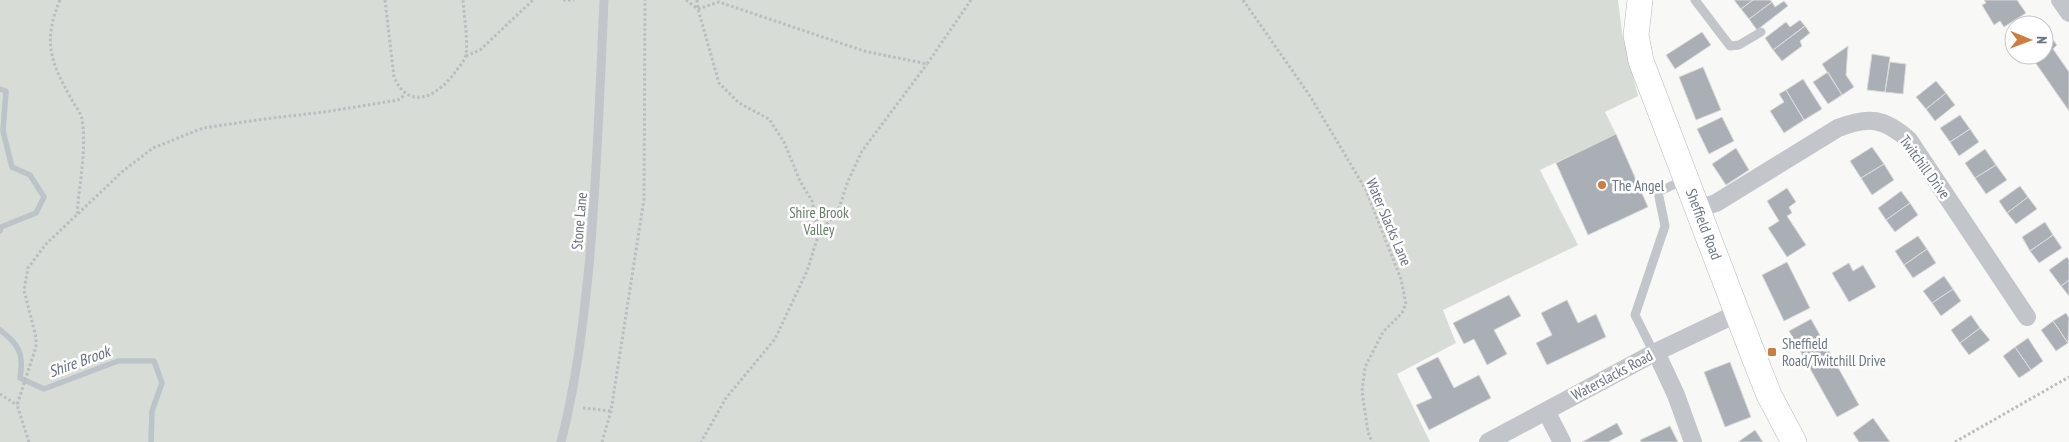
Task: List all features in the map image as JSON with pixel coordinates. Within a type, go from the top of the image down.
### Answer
[{"type":"main road","name":"Sheffield Road","points":[[1640,0],[1636,35],[1641,61],[1769,395],[1794,442]]},
{"type":"street","points":[[2060,0],[2069,13]]},
{"type":"street","name":"Twitchill Drive","points":[[1697,209],[1716,202],[1838,128],[1871,120],[1886,123],[1909,140],[2027,317]]},
{"type":"street","name":"Waterslacks Road","points":[[1488,442],[1655,352],[1738,313]]},
{"type":"street","points":[[1655,352],[1676,395],[1692,442]]},
{"type":"street","points":[[1546,411],[1562,442]]},
{"type":"lane","name":"Stone Lane","points":[[561,442],[570,406],[582,332],[596,193],[604,0]]},
{"type":"lane","points":[[1695,0],[1730,46],[1739,45],[1761,32]]},
{"type":"lane","points":[[1655,352],[1635,315],[1664,226],[1658,192],[1687,179]]},
{"type":"path","points":[[60,0],[52,18],[49,38],[54,65],[81,116],[84,135],[77,216]]},
{"type":"path","points":[[385,0],[394,77],[399,88],[406,95],[418,97],[435,93],[447,83],[466,56],[480,50],[533,0]]},
{"type":"path","points":[[463,0],[466,56]]},
{"type":"path","points":[[563,0],[574,0]]},
{"type":"path","points":[[602,442],[611,411],[644,199],[646,0]]},
{"type":"path","points":[[686,0],[698,9]]},
{"type":"path","points":[[698,0],[698,9],[719,84],[739,103],[769,119],[784,142],[800,181],[812,201],[819,233]]},
{"type":"path","points":[[701,442],[726,398],[775,339],[807,271],[819,233],[838,211],[848,181],[862,152],[927,64],[971,0]]},
{"type":"path","name":"Water Slacks Lane","points":[[1243,0],[1310,96],[1366,190],[1401,279],[1406,304],[1402,313],[1383,332],[1365,367],[1362,391],[1368,432],[1372,442]]},
{"type":"path","points":[[698,9],[719,2],[864,51],[927,64]]},
{"type":"path","points":[[29,442],[17,405],[36,347],[36,338],[24,290],[28,268],[46,244],[123,171],[153,148],[203,128],[334,111],[398,100],[406,95]]},
{"type":"path","points":[[1955,442],[2069,377]]},
{"type":"path","points":[[0,394],[17,405]]},
{"type":"path","points":[[570,406],[611,411]]},
{"type":"green space","name":"Shire Brook Valley","points":[[0,0],[1618,0],[1622,32],[1638,96],[1605,112],[1616,134],[1540,170],[1578,245],[1443,310],[1456,343],[1397,374],[1430,442],[0,442]]},
{"type":"building","points":[[1734,0],[1753,0],[1741,9]]},
{"type":"building","points":[[1753,0],[1770,0],[1772,2],[1749,19],[1741,9]]},
{"type":"building","points":[[1984,0],[2017,0],[2026,13],[2023,15],[2004,15],[2004,27],[2000,21],[1994,25],[1982,5],[1986,3]]},
{"type":"building","points":[[1784,1],[1788,6],[1757,30],[1749,19],[1772,2],[1775,7]]},
{"type":"building","points":[[1800,20],[1805,26],[1773,50],[1765,38],[1786,22],[1790,27]]},
{"type":"building","points":[[1805,26],[1810,33],[1800,41],[1802,46],[1782,61],[1773,50]]},
{"type":"building","points":[[1702,32],[1711,45],[1675,69],[1666,55]]},
{"type":"building","points":[[1848,46],[1846,75],[1854,87],[1842,95],[1822,64]]},
{"type":"building","points":[[2054,50],[2069,72],[2069,111],[2037,65],[2054,65]]},
{"type":"building","points":[[1872,54],[1890,57],[1885,92],[1867,90]]},
{"type":"building","points":[[1890,62],[1906,64],[1903,94],[1885,92]]},
{"type":"building","points":[[1703,67],[1721,110],[1696,120],[1679,77]]},
{"type":"building","points":[[1828,72],[1842,95],[1828,104],[1813,82]]},
{"type":"building","points":[[1803,79],[1822,109],[1804,120],[1786,90]]},
{"type":"building","points":[[1936,81],[1946,93],[1926,109],[1916,97]]},
{"type":"building","points":[[1786,90],[1804,120],[1784,133],[1770,111],[1784,102],[1779,94]]},
{"type":"building","points":[[1946,93],[1955,105],[1935,121],[1926,109]]},
{"type":"building","points":[[1960,115],[1970,129],[1950,142],[1940,128]]},
{"type":"building","points":[[1722,117],[1734,141],[1709,154],[1697,129]]},
{"type":"building","points":[[1970,129],[1979,142],[1959,156],[1950,142]]},
{"type":"building","name":"The Angel","points":[[1616,134],[1648,207],[1588,235],[1556,163]]},
{"type":"building","points":[[1872,147],[1884,164],[1861,178],[1850,161]]},
{"type":"building","points":[[1736,148],[1749,170],[1726,185],[1712,164]]},
{"type":"building","points":[[1985,149],[1996,165],[1975,178],[1965,163]]},
{"type":"building","points":[[1884,164],[1894,180],[1872,195],[1861,178]]},
{"type":"building","points":[[1996,165],[2007,180],[1986,194],[1975,178]]},
{"type":"building","points":[[2020,186],[2028,197],[2007,213],[1999,201]]},
{"type":"building","points":[[1787,188],[1796,202],[1789,207],[1792,213],[1787,216],[1806,245],[1787,257],[1768,228],[1779,221],[1767,201]]},
{"type":"building","points":[[1901,191],[1910,203],[1886,220],[1878,208]]},
{"type":"building","points":[[2028,197],[2037,209],[2016,224],[2007,213]]},
{"type":"building","points":[[1910,203],[1918,215],[1895,232],[1886,220]]},
{"type":"building","points":[[2045,222],[2053,235],[2030,251],[2022,237]]},
{"type":"building","points":[[2053,235],[2062,248],[2039,263],[2030,251]]},
{"type":"building","points":[[1918,236],[1927,249],[1904,265],[1895,251]]},
{"type":"building","points":[[1927,249],[1936,263],[1913,278],[1904,265]]},
{"type":"building","points":[[2067,257],[2069,260],[2069,280],[2061,286],[2049,270]]},
{"type":"building","points":[[1787,262],[1810,308],[1784,321],[1762,275]]},
{"type":"building","points":[[1849,263],[1853,271],[1863,265],[1876,287],[1849,302],[1832,273]]},
{"type":"building","points":[[1944,276],[1953,289],[1932,303],[1923,291]]},
{"type":"building","points":[[2069,280],[2069,296],[2061,286]]},
{"type":"building","points":[[1953,289],[1961,301],[1941,316],[1932,303]]},
{"type":"building","points":[[1509,295],[1521,316],[1494,330],[1507,354],[1487,365],[1474,339],[1464,344],[1453,323]]},
{"type":"building","points":[[1567,300],[1578,323],[1596,314],[1606,337],[1547,365],[1536,343],[1552,335],[1541,313]]},
{"type":"building","points":[[2066,313],[2069,318],[2068,343],[2053,321]]},
{"type":"building","points":[[1971,315],[1980,328],[1960,343],[1951,330]]},
{"type":"building","points":[[1811,319],[1859,405],[1837,417],[1789,331]]},
{"type":"building","points":[[2053,321],[2068,343],[2056,351],[2041,330]]},
{"type":"building","points":[[1980,328],[1990,340],[1969,355],[1960,343]]},
{"type":"building","points":[[2028,338],[2043,361],[2031,370],[2015,347]]},
{"type":"building","points":[[2015,347],[2031,370],[2019,378],[2003,356]]},
{"type":"building","points":[[1438,357],[1454,388],[1479,375],[1491,398],[1429,430],[1416,405],[1432,398],[1416,368]]},
{"type":"building","points":[[1730,362],[1751,417],[1725,427],[1704,372]]},
{"type":"building","points":[[1873,418],[1890,442],[1859,442],[1853,433]]},
{"type":"building","points":[[1617,423],[1623,434],[1608,442],[1582,442]]},
{"type":"building","points":[[1670,426],[1678,442],[1641,442],[1640,440]]},
{"type":"building","points":[[1755,430],[1763,442],[1738,442]]},
{"type":"waterway","name":"Shire Brook","points":[[0,89],[6,91],[3,131],[12,167],[30,175],[44,197],[36,213],[1,227],[0,231]]},
{"type":"waterway","name":"Shire Brook","points":[[0,330],[12,340],[19,350],[21,362],[20,378],[44,389],[118,361],[154,361],[162,383],[152,411],[151,442]]},
{"type":"place","name":"The Angel","points":[[1602,185]]},
{"type":"place","name":"Sheffield Road/Twitchill Drive","points":[[1772,352]]}]
